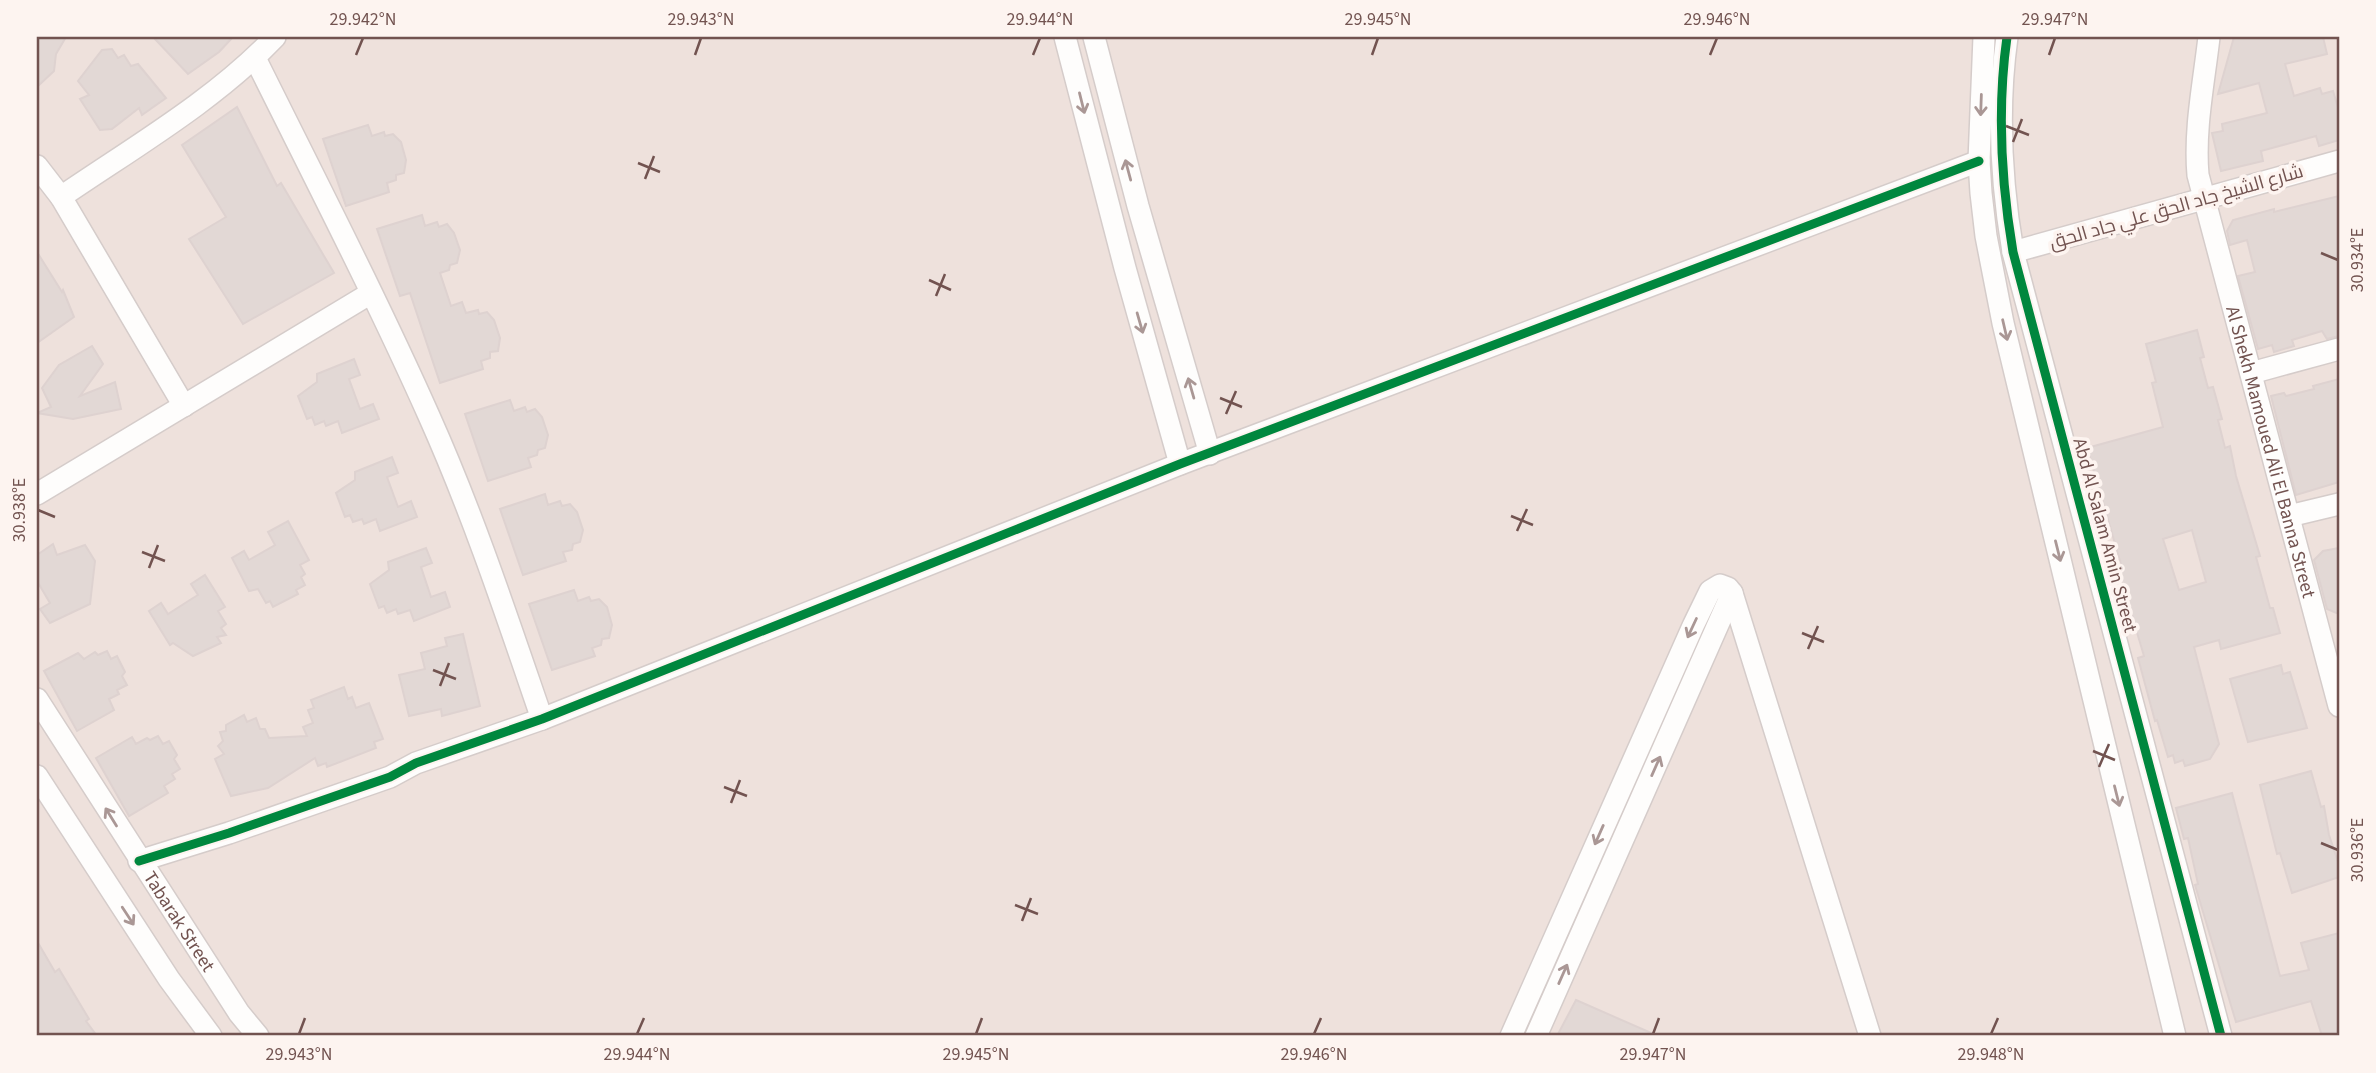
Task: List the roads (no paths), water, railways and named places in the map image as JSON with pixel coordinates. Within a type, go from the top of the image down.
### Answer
[{"type":"street","points":[[61,197],[205,98],[255,58],[275,37]]},
{"type":"street","points":[[1065,37],[1125,268],[1180,464]]},
{"type":"street","points":[[1094,37],[1132,182],[1210,454]]},
{"type":"street","points":[[1984,37],[1979,161],[1986,236],[2003,323],[2175,1036]]},
{"type":"street","name":"Abd Al Salam Amin Street","points":[[2007,37],[2003,84],[2002,165],[2013,252],[2221,1036]]},
{"type":"street","name":"Al Shekh Mamoued Ali El Banna Street","points":[[2209,37],[2196,152],[2199,175],[2289,516],[2336,680],[2339,706]]},
{"type":"street","points":[[255,58],[430,418],[488,562],[542,719]]},
{"type":"street","points":[[139,861],[229,834],[390,777],[416,764],[542,719],[1180,464],[1979,161]]},
{"type":"street","name":"شارع الشيخ جاد الحق علي جاد الحق","points":[[2013,252],[2339,161]]},
{"type":"street","points":[[37,166],[61,197],[184,405]]},
{"type":"street","points":[[37,494],[371,293]]},
{"type":"street","points":[[2251,373],[2339,349]]},
{"type":"street","points":[[2289,516],[2339,504]]},
{"type":"street","points":[[1511,1036],[1702,606],[1714,587],[1720,585],[1732,593],[1870,1036]]},
{"type":"street","points":[[1536,1036],[1732,593]]},
{"type":"street","name":"Tabarak Street","points":[[37,699],[139,861],[239,1013],[258,1036]]},
{"type":"street","name":"Tabarak Street","points":[[37,776],[169,979],[211,1036]]}]
